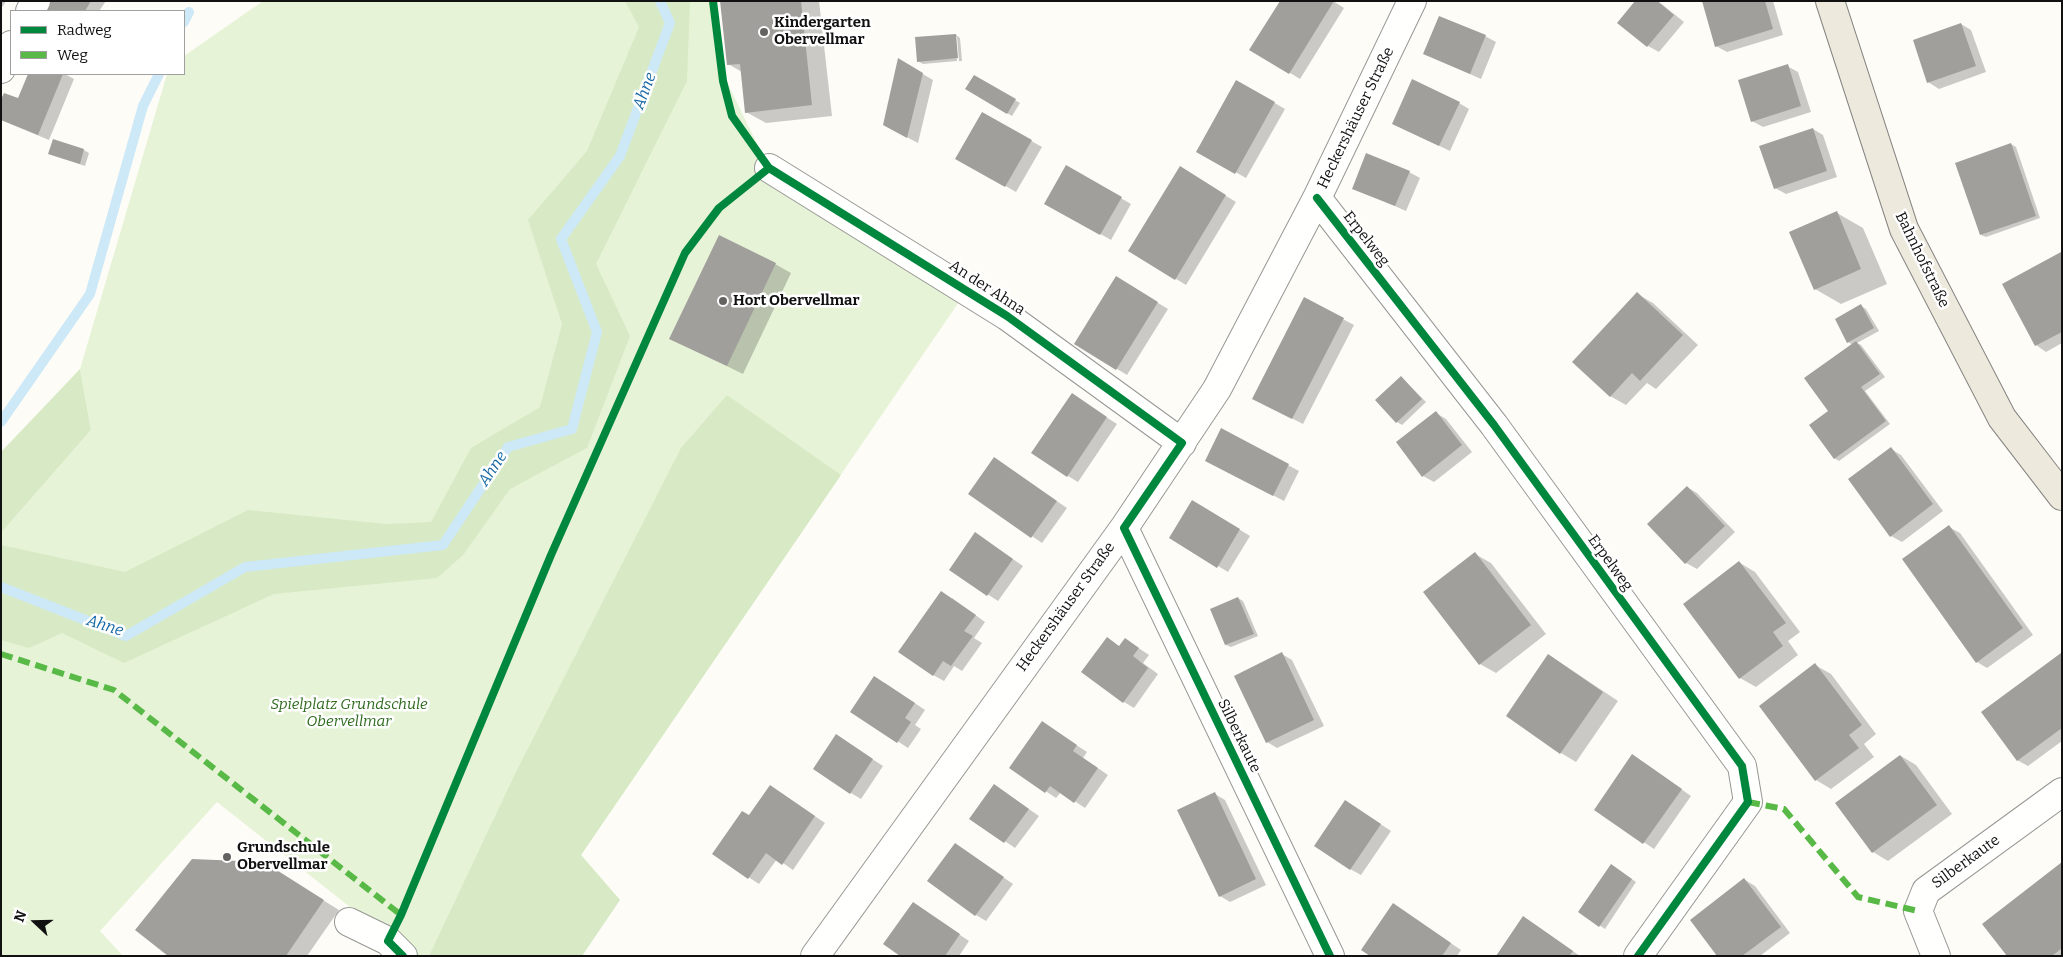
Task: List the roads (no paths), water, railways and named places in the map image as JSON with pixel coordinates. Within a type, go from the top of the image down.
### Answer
[{"type":"main road","name":"Bahnhofstraße","points":[[1830,1],[1904,229],[2002,418],[2062,496]]},
{"type":"street","name":"Heckershäuser Straße","points":[[815,956],[1124,528],[1217,388],[1317,198],[1412,1]]},
{"type":"street","points":[[1,69],[10,48]]},
{"type":"street","name":"An der Ahna","points":[[769,168],[1007,316],[1182,443]]},
{"type":"street","name":"Erpelweg","points":[[1317,198],[1494,425],[1742,766],[1748,802],[1638,956]]},
{"type":"street","name":"Silberkaute","points":[[1124,528],[1330,956]]},
{"type":"street","name":"Silberkaute","points":[[1936,956],[1918,911],[1926,891],[2062,792]]},
{"type":"street","points":[[349,922],[388,941],[404,956]]},
{"type":"waterway","name":"Ahne","points":[[1,587],[126,636],[245,567],[443,545],[508,447],[572,429],[597,332],[561,239],[620,156],[670,23],[660,1]]},
{"type":"waterway","points":[[185,20],[189,12]]},
{"type":"waterway","points":[[1,422],[90,294],[143,106],[158,75]]},
{"type":"place","name":"Kindergarten Obervellmar","points":[[764,32]]},
{"type":"place","name":"Hort Obervellmar","points":[[723,301]]},
{"type":"place","name":"Grundschule Obervellmar","points":[[227,857]]},
{"type":"park label","name":"Spielplatz Grundschule Obervellmar","points":[[349,714]]}]
